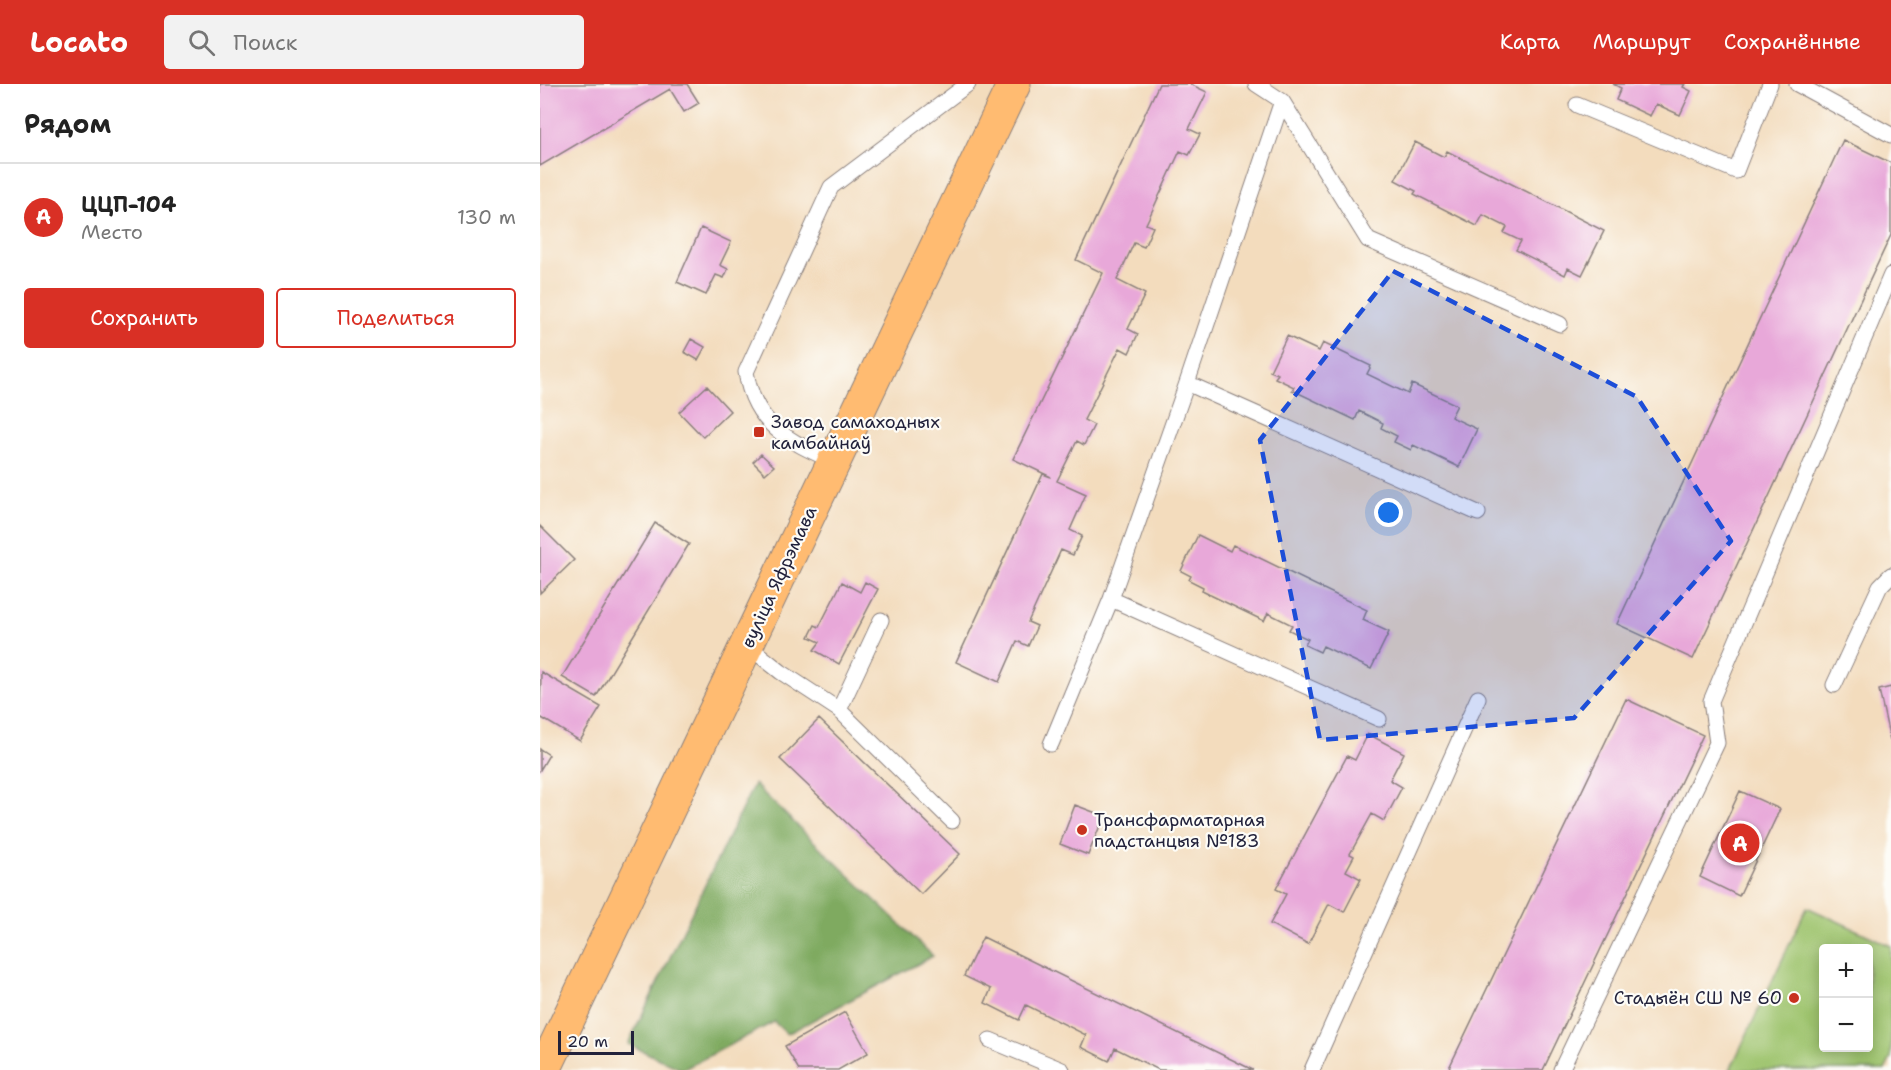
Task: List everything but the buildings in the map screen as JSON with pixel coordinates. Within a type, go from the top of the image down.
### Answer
[{"type":"main road","name":"вуліца Яфрэмава","points":[[544,1070],[1014,84]]},
{"type":"lane","points":[[833,461],[797,445],[768,422],[748,390],[746,372],[831,187],[968,84]]},
{"type":"lane","points":[[1256,84],[1282,101],[1368,240],[1560,324]]},
{"type":"lane","points":[[1577,105],[1736,171],[1770,84]]},
{"type":"lane","points":[[1797,84],[1891,135]]},
{"type":"lane","points":[[1051,744],[1111,599],[1282,101]]},
{"type":"lane","points":[[1561,1070],[1718,743],[1711,701],[1891,275]]},
{"type":"lane","points":[[1187,383],[1478,513]]},
{"type":"lane","points":[[1834,685],[1880,586],[1891,575]]},
{"type":"lane","points":[[1111,599],[1379,719]]},
{"type":"lane","points":[[839,710],[882,620]]},
{"type":"lane","points":[[747,645],[781,672],[839,710],[952,821]]},
{"type":"lane","points":[[1312,1070],[1478,698]]},
{"type":"lane","points":[[990,1040],[1062,1070]]},
{"type":"highlighted area","points":[[1393,271],[1637,397],[1731,541],[1574,718],[1320,740],[1260,440]]},
{"type":"green space","points":[[754,784],[933,956],[787,1034],[774,1022],[682,1070],[628,1044]]},
{"type":"green space","name":"Стадыён СШ № 60","points":[[1807,907],[1891,946],[1891,1058],[1885,1070],[1730,1070]]},
{"type":"place","name":"Завод самаходных камбайнаў","points":[[759,432]]},
{"type":"place","name":"Трансфарматарная падстанцыя №183","points":[[1082,830]]},
{"type":"place","name":"ЦЦП-104","points":[[1740,843]]},
{"type":"place","name":"Стадыён СШ № 60","points":[[1794,998]]}]
